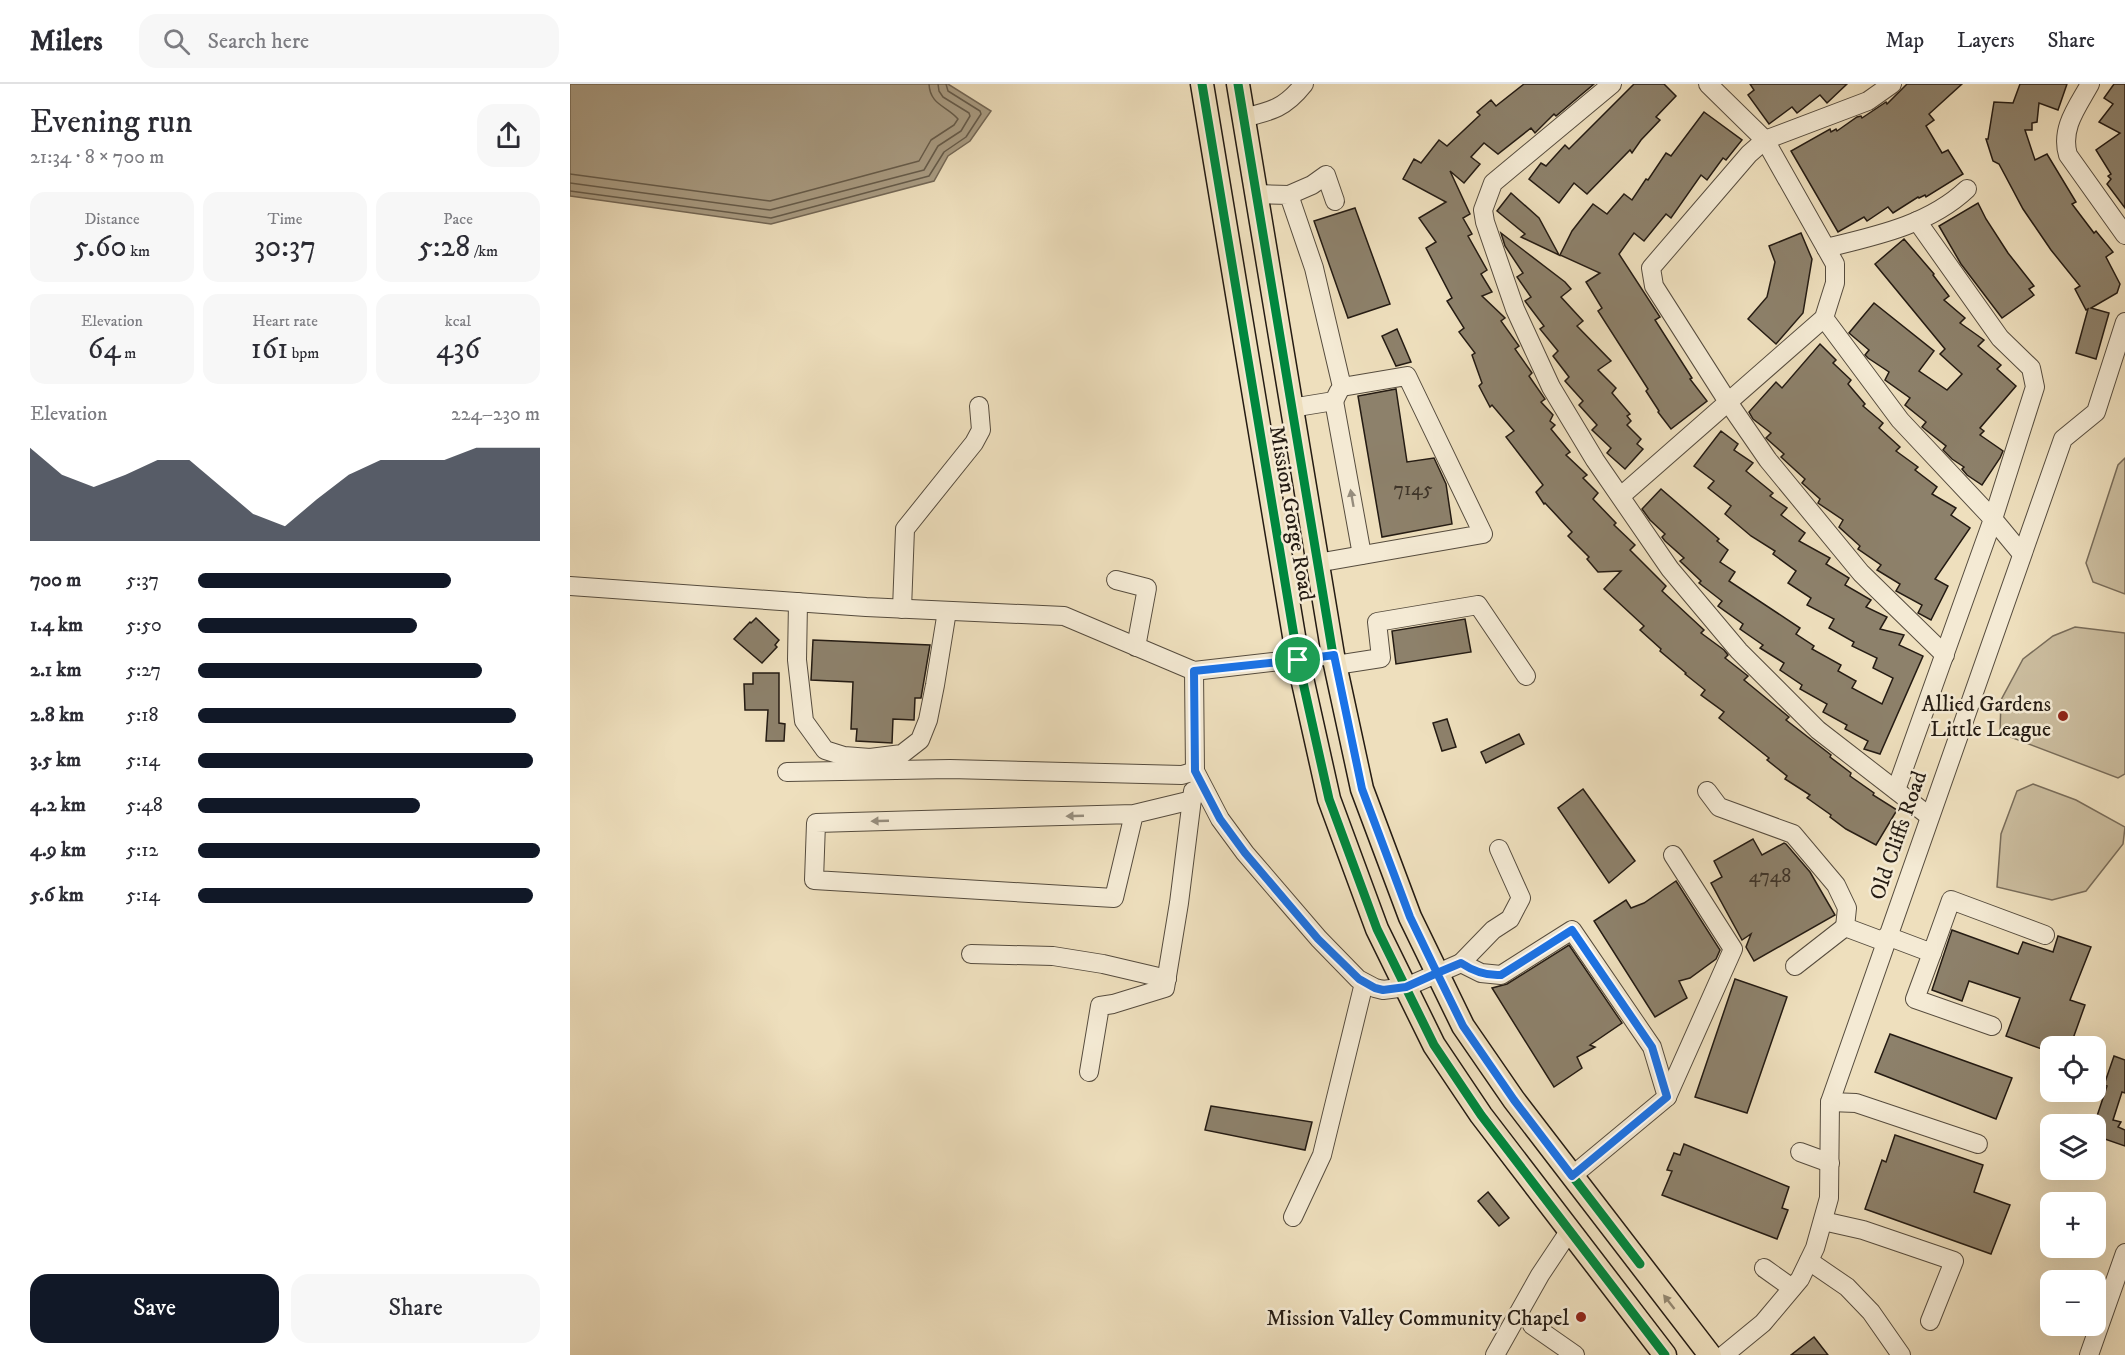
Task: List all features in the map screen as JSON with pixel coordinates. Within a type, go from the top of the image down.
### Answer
[{"type":"main road","name":"Mission Gorge Road","points":[[1203,84],[1298,660],[1329,799],[1377,929],[1434,1045],[1481,1115],[1665,1355]]},
{"type":"main road","name":"Mission Gorge Road","points":[[1238,84],[1317,563],[1362,789],[1410,917],[1463,1026],[1514,1100],[1710,1355]]},
{"type":"street","points":[[1243,118],[1276,110],[1293,97],[1304,84]]},
{"type":"street","points":[[1612,84],[1493,183],[1483,210],[1485,222],[1515,309],[1551,387],[1595,460],[1670,569],[1739,651],[1818,730],[1929,816]]},
{"type":"street","points":[[1621,496],[1824,318],[1836,283],[1835,264],[1765,140],[1708,84]]},
{"type":"street","points":[[1892,84],[1868,102],[1765,140],[1749,154],[1651,268],[1654,286],[1768,460],[1861,573],[1945,655]]},
{"type":"street","points":[[2090,84],[2067,126],[2065,145],[2068,154],[2125,235]]},
{"type":"street","points":[[1256,194],[1288,195],[1312,185],[1326,175],[1335,201]]},
{"type":"street","points":[[1826,248],[1875,236],[1917,221],[1956,199],[1967,189]]},
{"type":"street","points":[[1288,195],[1314,267],[1338,394],[1362,555]]},
{"type":"street","points":[[1896,790],[1993,519],[2035,387],[2031,368],[2000,338],[1917,221]]},
{"type":"street","points":[[1824,318],[1900,420],[1993,519],[2022,554]]},
{"type":"street","name":"Old Cliffs Road","points":[[1724,1355],[1763,1323],[1800,1279],[1815,1248],[1829,1198],[1830,1102],[2063,439],[2096,412],[2118,368],[2125,322]]},
{"type":"street","points":[[1291,408],[1407,376],[1483,534],[1317,563]]},
{"type":"street","points":[[902,609],[905,529],[974,443],[981,430],[979,406]]},
{"type":"street","points":[[1116,580],[1147,588],[1136,647]]},
{"type":"street","points":[[570,586],[902,609],[1064,616],[1194,671],[1298,660],[1381,658],[1377,622],[1478,605],[1526,676]]},
{"type":"street","points":[[798,602],[797,660],[804,721],[825,750],[844,756],[870,758],[902,754],[920,740],[928,720],[947,611]]},
{"type":"street","points":[[1089,1072],[1101,1006],[1165,988],[1179,903],[1195,771],[1194,671]]},
{"type":"street","points":[[787,772],[950,769],[1182,775],[1195,771]]},
{"type":"street","points":[[1195,771],[1220,819],[1245,853],[1318,939],[1359,979],[1375,988],[1383,990],[1406,987],[1461,963],[1493,930],[1510,919],[1521,898],[1499,849]]},
{"type":"street","points":[[1707,791],[1719,807],[1793,834],[1836,885],[1847,908],[1845,927],[1795,966]]},
{"type":"street","points":[[1134,814],[1114,898],[814,880],[816,823],[1134,814],[1192,800]]},
{"type":"street","points":[[1572,1176],[1667,1097],[1733,949],[1673,855]]},
{"type":"street","points":[[1992,1026],[1915,999],[1951,900],[2045,935]]},
{"type":"street","points":[[1845,927],[1932,952]]},
{"type":"street","points":[[1461,963],[1480,973],[1491,976],[1501,975],[1572,930],[1652,1047],[1667,1097]]},
{"type":"street","points":[[971,954],[1053,956],[1103,964],[1167,979]]},
{"type":"street","points":[[1293,1217],[1322,1155],[1365,982]]},
{"type":"street","points":[[1830,1102],[1856,1103],[1978,1144]]},
{"type":"street","points":[[1800,1152],[1830,1163]]},
{"type":"street","points":[[1822,1221],[1863,1230],[1954,1261],[1930,1321]]},
{"type":"street","points":[[1495,1355],[1540,1275],[1570,1230]]},
{"type":"street","points":[[2090,1355],[2125,1253]]},
{"type":"street","points":[[1809,1261],[1847,1287],[1871,1312],[1901,1355]]},
{"type":"street","points":[[1764,1268],[1792,1288]]},
{"type":"street","points":[[1533,1325],[1575,1355]]},
{"type":"shaded area","points":[[2125,458],[2125,594],[2093,582],[2086,563],[2118,465]]},
{"type":"shaded area","name":"Allied Gardens Little League","points":[[2075,627],[2125,633],[2125,774],[2118,778],[2000,733],[2001,700],[2023,659],[2053,636]]},
{"type":"shaded area","points":[[2033,784],[2076,800],[2125,827],[2123,844],[2086,891],[2052,900],[1997,887],[2001,834],[2017,791]]},
{"type":"water","points":[[570,84],[948,84],[991,111],[970,141],[948,156],[934,181],[771,224],[570,196]]},
{"type":"building","points":[[1524,84],[1594,84],[1556,116],[1554,114],[1535,133],[1531,128],[1498,154],[1484,143],[1471,157],[1480,164],[1464,183],[1450,171],[1470,214],[1463,218],[1472,234],[1468,236],[1487,270],[1481,274],[1492,292],[1482,296],[1505,318],[1501,321],[1519,346],[1515,349],[1532,373],[1529,376],[1545,399],[1541,402],[1553,415],[1550,421],[1555,425],[1551,429],[1570,452],[1566,455],[1587,475],[1583,478],[1598,493],[1593,499],[1616,523],[1614,525],[1635,545],[1630,550],[1666,586],[1662,591],[1704,630],[1701,633],[1724,650],[1728,655],[1725,658],[1748,676],[1744,680],[1789,717],[1786,720],[1831,755],[1830,757],[1851,773],[1850,776],[1874,793],[1873,795],[1897,810],[1876,845],[1846,829],[1830,817],[1831,815],[1807,798],[1810,795],[1785,779],[1787,776],[1767,760],[1769,758],[1719,718],[1724,712],[1701,695],[1705,690],[1660,651],[1661,649],[1640,630],[1644,626],[1604,589],[1621,571],[1598,572],[1587,559],[1589,557],[1568,536],[1572,532],[1544,504],[1536,492],[1543,485],[1506,437],[1514,431],[1492,405],[1490,407],[1479,386],[1482,383],[1472,355],[1475,353],[1459,332],[1464,328],[1447,301],[1452,298],[1426,248],[1436,242],[1419,218],[1446,202],[1403,179],[1414,159],[1421,163],[1439,140],[1447,146],[1480,115],[1477,112],[1491,100],[1496,106]]},
{"type":"building","points":[[1634,84],[1664,84],[1676,96],[1656,117],[1660,120],[1632,153],[1630,150],[1587,194],[1574,183],[1559,203],[1529,179],[1541,163],[1546,166],[1565,145],[1569,149]]},
{"type":"building","points":[[1750,84],[1847,84],[1827,103],[1820,95],[1797,113],[1792,107],[1769,124],[1748,95],[1754,90]]},
{"type":"building","points":[[1907,84],[1962,84],[1929,114],[1934,120],[1926,126],[1942,153],[1948,150],[1963,174],[1926,197],[1925,195],[1918,197],[1893,213],[1888,207],[1867,221],[1864,217],[1838,232],[1791,151],[1830,129],[1831,132],[1836,129],[1837,131],[1857,117],[1862,118],[1886,102],[1887,104]]},
{"type":"building","points":[[2020,84],[2067,84],[2058,110],[2039,103],[2037,122],[2032,123],[2032,130],[2025,130],[2035,160],[2047,154],[2076,202],[2072,204],[2094,233],[2096,231],[2113,252],[2106,257],[2120,284],[2117,293],[2091,308],[2109,313],[2096,359],[2076,353],[2088,309],[2086,310],[2075,289],[2080,286],[2051,250],[2023,209],[1999,164],[1993,161],[1986,139],[1988,139],[1994,102],[2013,103]]},
{"type":"building","points":[[2114,84],[2125,84],[2125,208],[2107,184],[2111,179],[2108,176],[2111,174],[2096,150],[2120,133],[2099,122],[2113,104],[2104,98]]},
{"type":"building","points":[[1704,112],[1742,140],[1726,160],[1723,158],[1707,180],[1701,175],[1671,218],[1666,214],[1644,241],[1634,233],[1619,254],[1660,317],[1655,320],[1692,378],[1690,379],[1707,401],[1671,429],[1658,412],[1646,391],[1648,389],[1598,311],[1602,308],[1586,282],[1600,273],[1560,255],[1572,231],[1593,204],[1607,214],[1624,194],[1632,200],[1666,153],[1671,156]]},
{"type":"building","points":[[1511,193],[1539,218],[1559,255],[1521,237],[1525,234],[1497,211]]},
{"type":"building","points":[[1978,203],[2008,253],[2034,286],[2029,289],[2034,295],[2002,318],[1961,264],[1939,226]]},
{"type":"building","points":[[1355,208],[1390,304],[1348,318],[1314,221]]},
{"type":"building","points":[[1501,233],[1565,282],[1571,289],[1561,297],[1583,321],[1577,326],[1611,361],[1598,370],[1616,388],[1612,393],[1630,414],[1627,416],[1631,421],[1627,425],[1641,439],[1637,444],[1643,449],[1625,469],[1607,453],[1611,448],[1592,430],[1597,425],[1579,405],[1583,401],[1565,381],[1569,377],[1553,356],[1558,351],[1540,329],[1544,326],[1525,301],[1531,297],[1517,277],[1523,273],[1505,246]]},
{"type":"building","points":[[1801,233],[1812,259],[1803,313],[1776,344],[1748,319],[1767,297],[1775,262],[1769,246]]},
{"type":"building","points":[[1904,239],[1934,274],[1949,296],[1944,300],[1965,318],[1960,323],[1984,340],[1978,346],[2001,365],[1997,369],[2016,386],[1980,428],[1984,431],[1980,435],[2003,451],[1982,485],[1967,475],[1962,469],[1964,467],[1943,450],[1946,446],[1922,427],[1926,422],[1905,405],[1910,398],[1885,380],[1889,372],[1868,358],[1865,355],[1869,350],[1849,333],[1874,303],[1934,351],[1919,371],[1947,390],[1962,374],[1940,354],[1945,349],[1875,264]]},
{"type":"building","points":[[1397,329],[1411,362],[1396,366],[1382,336]]},
{"type":"building","points":[[1820,344],[1836,360],[1833,363],[1851,380],[1848,384],[1865,404],[1863,406],[1883,423],[1879,428],[1900,447],[1896,451],[1918,467],[1915,470],[1937,487],[1932,494],[1956,508],[1951,515],[1970,528],[1935,579],[1948,586],[1931,620],[1918,613],[1922,605],[1896,591],[1900,584],[1877,570],[1881,565],[1858,549],[1860,546],[1839,527],[1843,520],[1818,503],[1820,499],[1802,483],[1805,479],[1781,457],[1784,454],[1766,438],[1771,433],[1753,419],[1749,412],[1776,382],[1782,388]]},
{"type":"building","points":[[1396,389],[1407,462],[1434,458],[1446,484],[1452,524],[1382,537],[1358,396]]},
{"type":"building","points":[[1721,431],[1738,444],[1734,450],[1753,463],[1746,471],[1773,493],[1770,496],[1787,508],[1781,515],[1805,533],[1799,541],[1830,558],[1826,564],[1849,578],[1845,585],[1871,600],[1866,607],[1887,617],[1880,629],[1904,635],[1899,645],[1923,656],[1880,754],[1864,749],[1868,741],[1845,729],[1847,725],[1823,712],[1827,704],[1800,689],[1802,685],[1780,670],[1784,663],[1760,648],[1763,645],[1740,629],[1743,624],[1718,606],[1722,601],[1699,583],[1701,581],[1680,561],[1684,558],[1665,541],[1662,537],[1665,534],[1642,509],[1661,489],[1719,539],[1717,541],[1728,550],[1720,562],[1735,572],[1729,581],[1800,628],[1796,634],[1814,646],[1812,649],[1841,665],[1838,671],[1856,681],[1852,688],[1882,704],[1893,678],[1873,668],[1877,658],[1852,646],[1854,642],[1829,628],[1834,619],[1807,605],[1811,598],[1788,583],[1796,571],[1773,554],[1775,551],[1751,536],[1725,514],[1731,506],[1708,488],[1714,481],[1694,466]]},
{"type":"building","points":[[756,618],[779,640],[775,645],[777,647],[762,663],[734,639]]},
{"type":"building","points":[[1465,619],[1471,652],[1396,664],[1392,631]]},
{"type":"building","points":[[813,640],[930,645],[921,698],[915,698],[914,720],[893,719],[892,743],[856,741],[857,729],[851,729],[853,682],[811,680]]},
{"type":"building","points":[[753,673],[779,673],[779,723],[785,724],[784,741],[766,741],[768,710],[745,710],[744,684],[753,684]]},
{"type":"building","points":[[1447,719],[1456,747],[1442,751],[1433,723]]},
{"type":"building","points":[[1519,734],[1524,744],[1486,763],[1481,752]]},
{"type":"building","points":[[1583,789],[1635,861],[1609,883],[1558,808]]},
{"type":"building","points":[[1753,839],[1762,855],[1786,844],[1810,872],[1835,915],[1754,961],[1746,947],[1751,934],[1742,940],[1711,883],[1722,877],[1714,861]]},
{"type":"building","points":[[1676,881],[1720,950],[1716,959],[1690,978],[1679,981],[1687,998],[1655,1017],[1594,921],[1626,900],[1631,908],[1644,903]]},
{"type":"building","points":[[1952,930],[2018,954],[2023,942],[2053,952],[2058,936],[2091,947],[2070,1000],[2085,1005],[2074,1036],[2040,1036],[2040,1048],[2006,1036],[2020,998],[1969,981],[1962,1001],[1932,990]]},
{"type":"building","points":[[1569,945],[1622,1023],[1590,1045],[1595,1047],[1577,1057],[1582,1068],[1554,1087],[1492,988],[1507,984]]},
{"type":"building","points":[[1735,979],[1787,997],[1747,1113],[1695,1097]]},
{"type":"building","points":[[1890,1034],[2012,1078],[1996,1119],[1875,1072]]},
{"type":"building","points":[[2114,1056],[2125,1060],[2125,1093],[2122,1092],[2113,1120],[2121,1122],[2118,1127],[2125,1130],[2125,1146],[2106,1139],[2106,1114],[2098,1114],[2102,1102],[2106,1102],[2106,1079]]},
{"type":"building","points":[[1211,1106],[1312,1122],[1305,1150],[1205,1130]]},
{"type":"building","points":[[1895,1135],[1983,1165],[1974,1192],[2010,1205],[1991,1254],[1865,1209],[1882,1160],[1886,1162]]},
{"type":"building","points":[[1684,1144],[1789,1187],[1782,1208],[1788,1210],[1777,1239],[1662,1195],[1672,1171],[1667,1170],[1674,1153],[1680,1155]]},
{"type":"building","points":[[1488,1192],[1509,1218],[1499,1226],[1478,1201]]},
{"type":"building","points":[[1814,1337],[1828,1355],[1791,1355]]},
{"type":"cycle path","points":[[1202,84],[1298,660],[1329,799],[1377,929],[1434,1045],[1481,1115],[1665,1355]]},
{"type":"cycle path","points":[[1238,84],[1333,655],[1362,789],[1410,917],[1438,973]]},
{"type":"cycle path","points":[[1469,1034],[1514,1100],[1640,1264]]},
{"type":"place","name":"Allied Gardens Little League","points":[[2063,716]]},
{"type":"place","name":"Mission Valley Community Chapel","points":[[1581,1317]]},
{"type":"route","points":[[1298,660],[1194,671],[1195,771],[1220,819],[1245,853],[1318,939],[1359,979],[1383,990],[1406,987],[1437,973],[1463,1026],[1514,1100],[1572,1176],[1667,1097],[1652,1047],[1572,930],[1501,975],[1491,976],[1480,973],[1461,963],[1437,973],[1410,917],[1362,789],[1334,655],[1298,660]]}]
